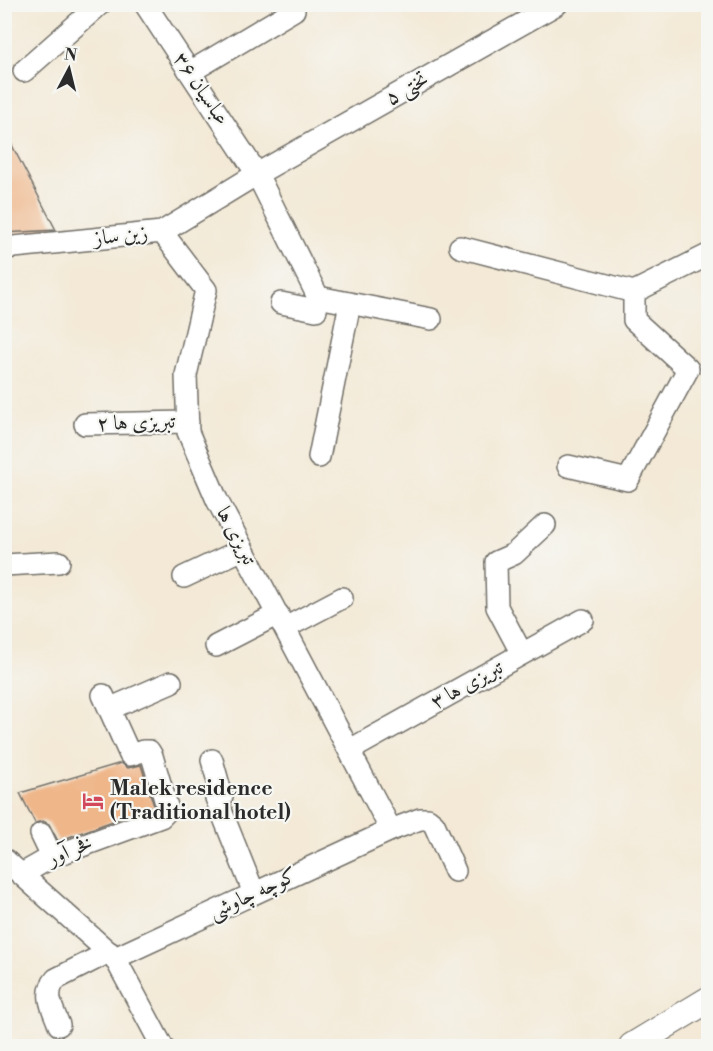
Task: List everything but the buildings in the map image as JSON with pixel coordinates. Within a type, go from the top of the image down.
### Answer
[{"type":"street","points":[[24,71],[100,4]]},
{"type":"street","name":"عباسیان ۳۶","points":[[145,4],[257,174],[318,297]]},
{"type":"street","name":"تختی ۵","points":[[257,174],[557,4]]},
{"type":"street","points":[[190,72],[294,10]]},
{"type":"street","name":"زین ساز","points":[[4,248],[162,232],[257,174]]},
{"type":"street","name":"تبریزی ها","points":[[162,232],[206,290],[186,375],[188,432],[217,500],[391,830]]},
{"type":"street","points":[[460,247],[634,292],[708,255]]},
{"type":"street","points":[[568,466],[628,480],[688,369],[634,320],[634,292]]},
{"type":"street","points":[[280,303],[316,310],[318,297],[431,320]]},
{"type":"street","points":[[319,457],[350,303]]},
{"type":"street","name":"تبریزی ها ۲","points":[[85,424],[188,422]]},
{"type":"street","points":[[522,654],[496,607],[496,562],[514,554],[545,525]]},
{"type":"street","points":[[184,577],[243,549]]},
{"type":"street","points":[[4,565],[59,562]]},
{"type":"street","points":[[216,646],[342,598]]},
{"type":"street","name":"تبریزی ها ۳","points":[[350,750],[583,620]]},
{"type":"street","name":"فخر آور","points":[[22,874],[52,857],[161,817],[168,810],[152,756],[149,751],[130,755],[106,702],[171,682]]},
{"type":"street","points":[[212,760],[222,796],[216,798],[254,893]]},
{"type":"street","name":"کوچه چاوشی","points":[[59,1025],[48,995],[50,987],[56,980],[391,830],[420,819],[428,819],[434,824],[455,871]]},
{"type":"street","points":[[41,834],[52,857]]},
{"type":"street","points":[[4,859],[112,955],[162,1047]]},
{"type":"street","points":[[632,1047],[708,1000]]},
{"type":"place","name":"Malek residence (Traditional hotel)","points":[[93,801]]}]
